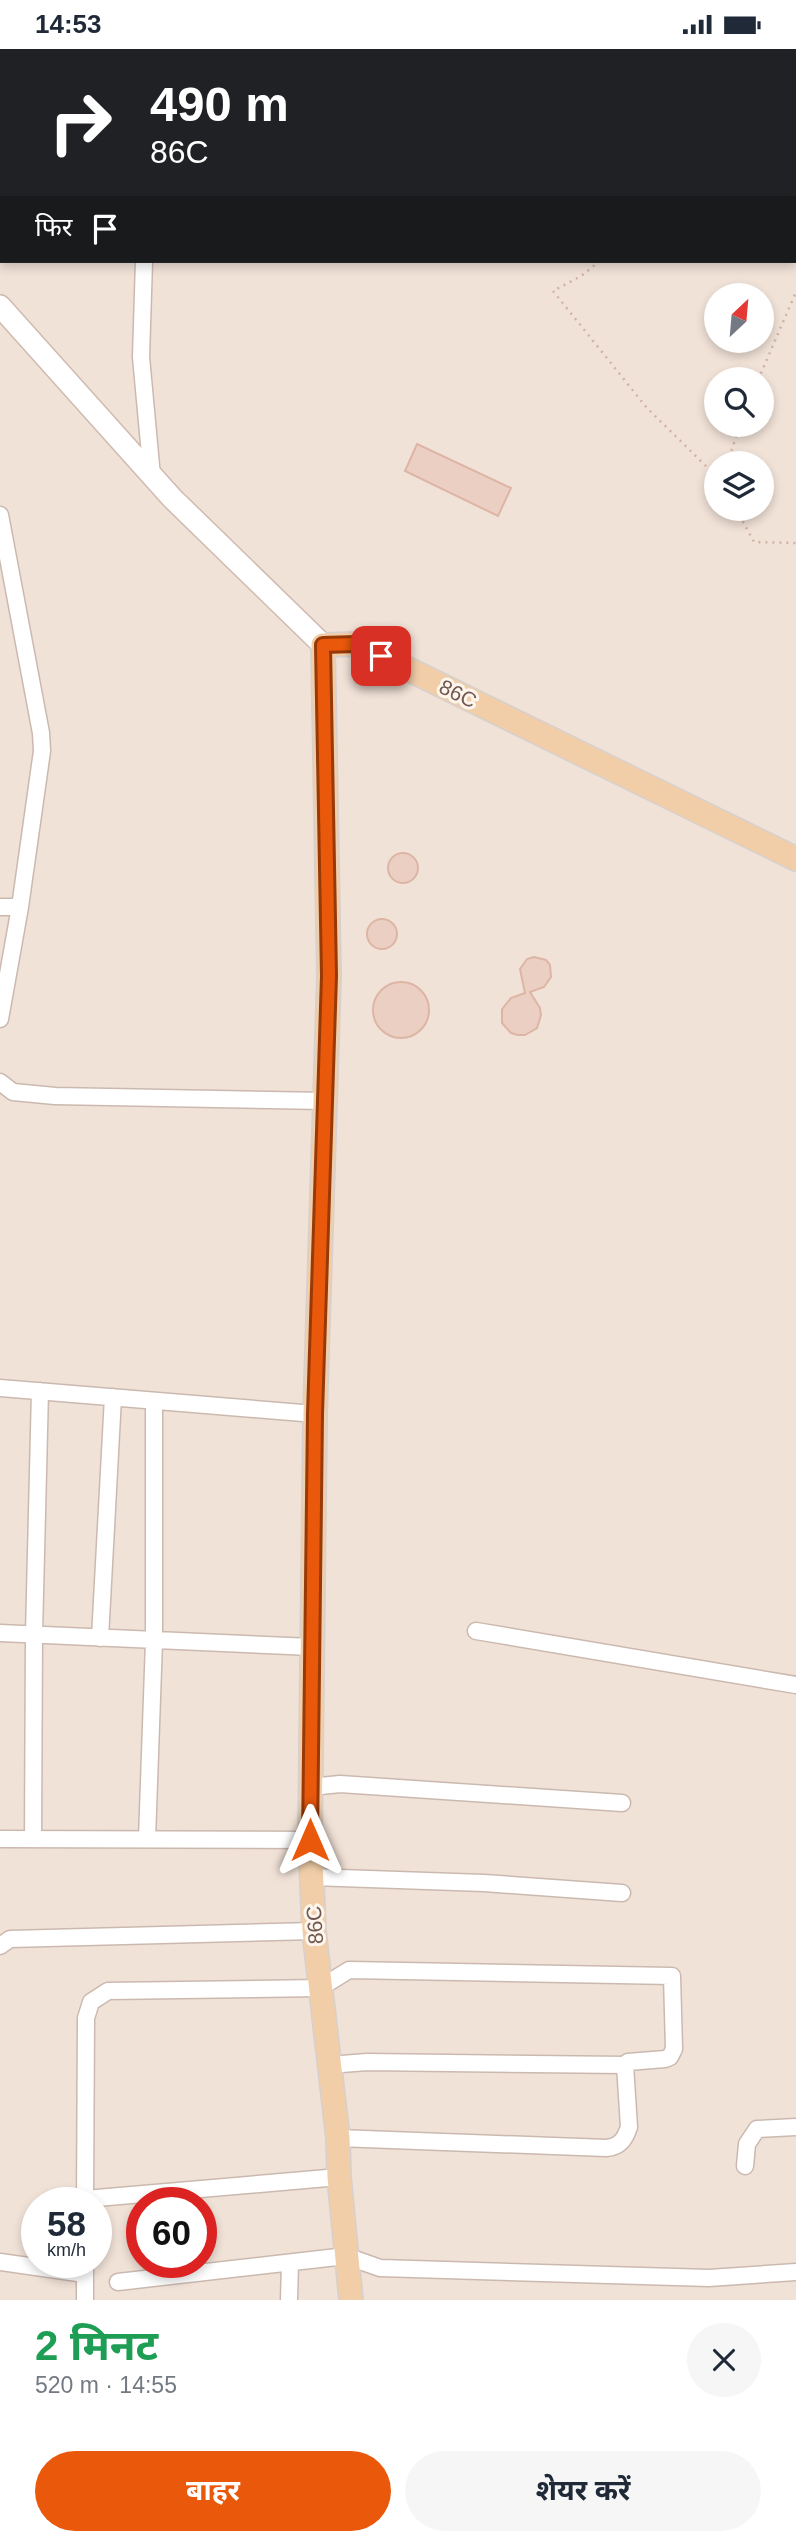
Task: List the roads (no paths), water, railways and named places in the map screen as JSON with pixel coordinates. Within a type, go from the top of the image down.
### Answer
[{"type":"main road","points":[[0,306],[152,476],[323,645]]},
{"type":"main road","name":"86C","points":[[351,2300],[339,2177],[338,2138],[314,1931],[310,1840],[315,1414],[329,976],[323,645],[357,644],[796,859]]},
{"type":"street","points":[[144,263],[141,357],[152,476]]},
{"type":"street","points":[[0,515],[41,733],[42,751],[20,907],[0,1019]]},
{"type":"street","points":[[0,907],[20,907]]},
{"type":"street","points":[[0,1082],[13,1092],[55,1096],[325,1101]]},
{"type":"street","points":[[0,1388],[315,1414]]},
{"type":"street","points":[[33,1839],[34,1634],[40,1391]]},
{"type":"street","points":[[100,1638],[113,1397]]},
{"type":"street","points":[[147,1839],[154,1641],[154,1401]]},
{"type":"street","points":[[477,1631],[796,1685]]},
{"type":"street","points":[[0,1633],[312,1647]]},
{"type":"street","points":[[311,1787],[340,1784],[622,1803]]},
{"type":"street","points":[[0,1839],[310,1840]]},
{"type":"street","points":[[312,1877],[484,1883],[622,1893]]},
{"type":"street","points":[[0,1946],[10,1939],[314,1931]]},
{"type":"street","points":[[85,2187],[86,2018],[91,2002],[98,1996],[117,1990],[320,1988],[349,1970],[672,1976],[674,2043],[672,2053],[664,2059],[628,2061],[625,2065],[367,2062],[330,2065]]},
{"type":"street","points":[[338,2138],[613,2148],[622,2141],[629,2127],[625,2065]]},
{"type":"street","points":[[745,2166],[747,2144],[757,2129],[796,2127]]},
{"type":"street","points":[[112,2198],[339,2177]]},
{"type":"street","points":[[118,2282],[346,2256],[380,2268],[709,2278],[796,2272]]},
{"type":"street","points":[[0,2262],[21,2263]]},
{"type":"street","points":[[289,2263],[289,2300]]},
{"type":"street","points":[[85,2278],[85,2300]]}]
